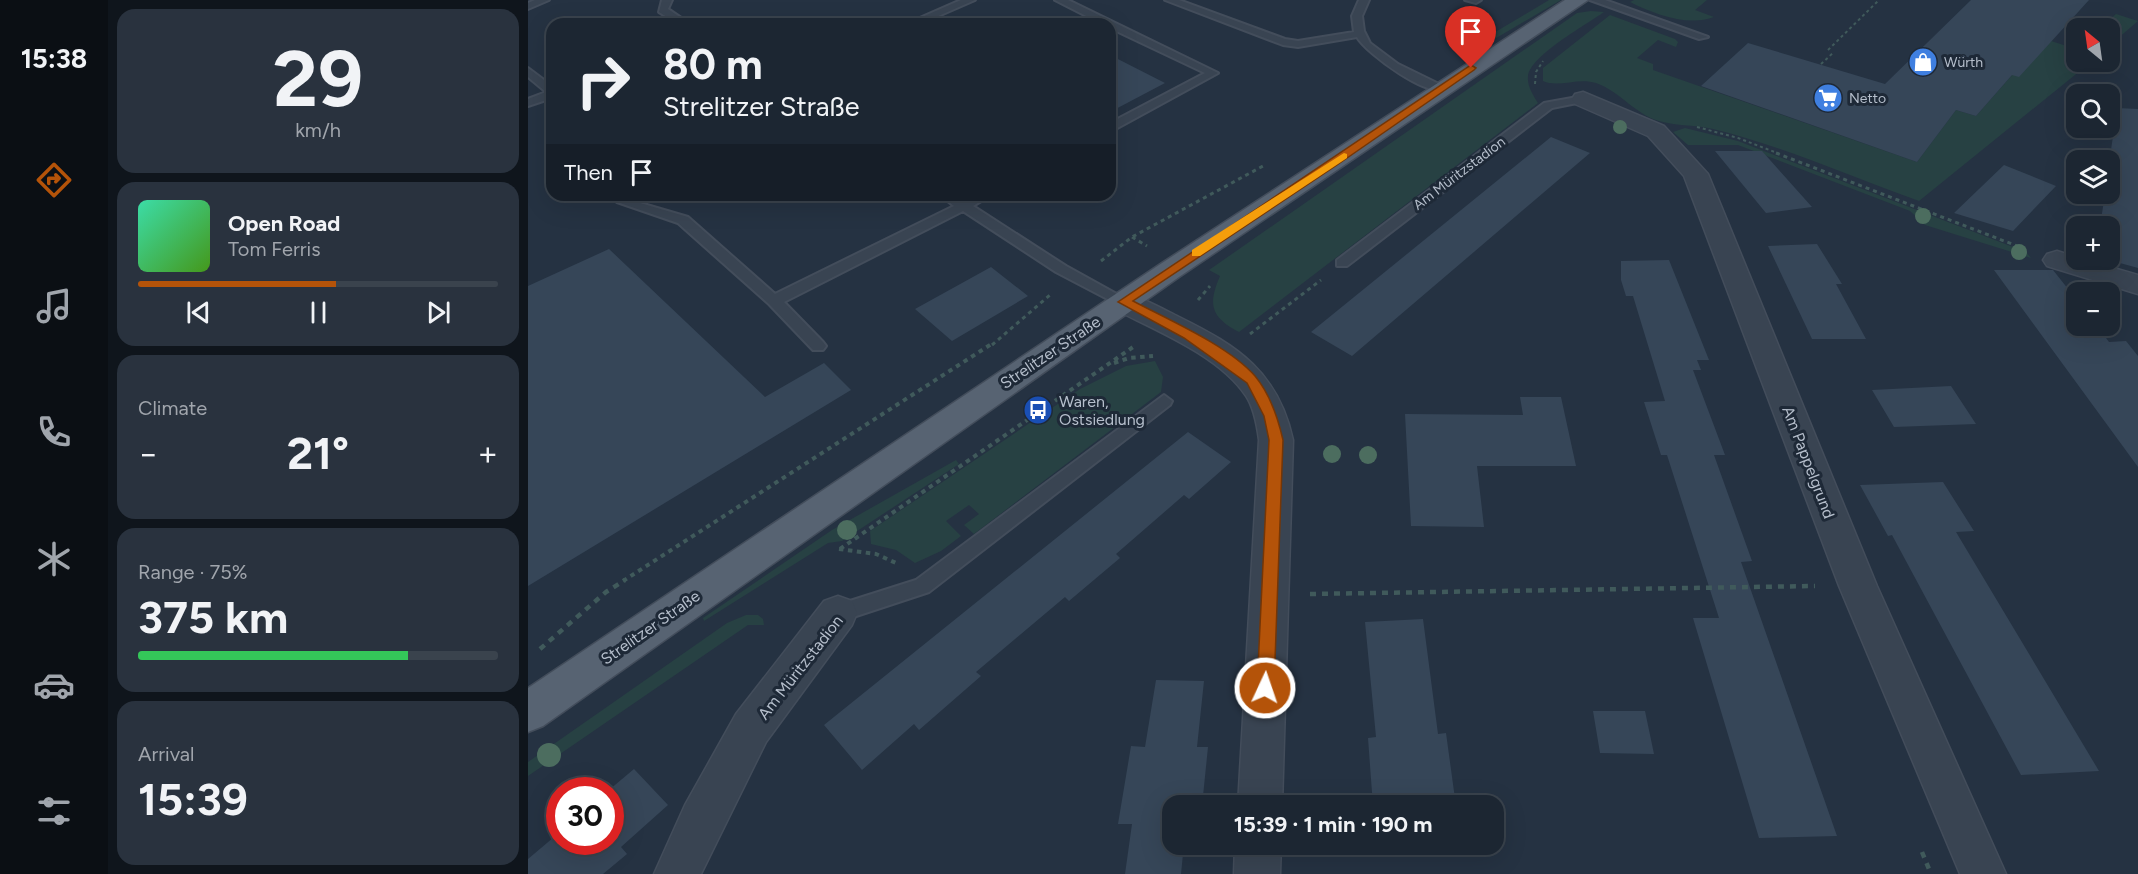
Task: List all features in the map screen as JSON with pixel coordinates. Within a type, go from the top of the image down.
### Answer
[{"type":"main road","name":"Strelitzer Straße","points":[[528,712],[1124,302],[1441,88],[1578,0]]},
{"type":"street","name":"Am Pappelgrund","points":[[1583,99],[1656,131],[1696,174],[1858,586],[1983,874]]},
{"type":"street","points":[[2057,260],[2138,285]]},
{"type":"street","points":[[1124,302],[1188,335],[1221,356],[1251,380],[1271,416],[1276,440],[1261,795]]},
{"type":"street","name":"Am Müritzstadion","points":[[677,874],[701,821],[751,728],[838,613]]},
{"type":"street","points":[[1257,874],[1258,855]]},
{"type":"lane","points":[[528,6],[544,0]]},
{"type":"lane","points":[[667,0],[663,9],[676,18]]},
{"type":"lane","points":[[926,18],[970,0]]},
{"type":"lane","points":[[1060,0],[1098,18]]},
{"type":"lane","points":[[1170,0],[1283,42],[1298,44],[1359,34]]},
{"type":"lane","points":[[1364,0],[1358,9],[1356,22],[1359,34],[1382,58],[1441,88]]},
{"type":"lane","points":[[1470,0],[1476,0]]},
{"type":"lane","points":[[1595,0],[1703,38]]},
{"type":"lane","points":[[1116,27],[1213,73],[1116,125]]},
{"type":"lane","points":[[528,71],[546,88]]},
{"type":"lane","points":[[528,103],[546,96]]},
{"type":"lane","name":"Am Müritzstadion","points":[[1342,263],[1548,105],[1583,99]]},
{"type":"lane","points":[[954,201],[1061,269],[1124,302]]},
{"type":"lane","points":[[774,301],[974,201]]},
{"type":"lane","points":[[623,202],[683,220],[774,301],[818,346]]},
{"type":"lane","name":"Am Müritzstadion","points":[[838,613],[922,586],[1164,400]]},
{"type":"path","points":[[1828,50],[1878,1]]},
{"type":"path","points":[[1821,63],[1834,52]]},
{"type":"path","points":[[1546,58],[1538,66],[1534,77],[1537,92],[1548,105]]},
{"type":"path","points":[[1656,131],[1672,125],[1687,125],[1738,138],[2057,260]]},
{"type":"path","points":[[1204,296],[1211,284]]},
{"type":"path","points":[[538,651],[606,592],[990,346],[1022,321]]},
{"type":"path","points":[[1107,366],[1129,358],[1163,355]]},
{"type":"path","points":[[840,549],[1096,374]]},
{"type":"path","points":[[1270,594],[1858,586]]},
{"type":"green space","points":[[1549,0],[1561,0],[1486,44],[1455,56]]},
{"type":"green space","points":[[1634,0],[1707,0],[1695,10],[1714,17],[1693,21],[1671,18],[1630,2]]},
{"type":"green space","points":[[1604,12],[1549,50],[1531,68],[1528,83],[1538,103],[1239,332],[1217,315],[1213,302],[1220,276],[1209,270],[1577,13]]},
{"type":"green space","points":[[2116,14],[2138,21],[2120,37],[2120,18],[2111,18]]},
{"type":"green space","points":[[1610,15],[1678,42],[1676,47],[1658,40],[1637,58],[1653,64],[1653,70],[1917,162],[1956,110],[1976,116],[2012,75],[2051,41],[2066,46],[2066,72],[2079,72],[1919,201],[1739,136],[1654,119],[1596,83],[1543,81],[1543,68]]},
{"type":"green space","points":[[1685,128],[1738,141],[2026,252],[2031,258],[1925,225],[1910,211],[1738,145],[1688,145],[1673,132]]},
{"type":"green space","points":[[1155,361],[1163,377],[1161,392],[974,534],[964,525],[979,514],[969,505],[946,521],[961,536],[941,551],[915,563],[896,550],[871,544],[870,531],[1080,389],[1126,366]]},
{"type":"green space","points":[[956,460],[959,464],[842,541],[828,543],[704,621],[703,618],[832,530]]},
{"type":"green space","points":[[746,615],[758,615],[763,619],[764,625],[748,625],[528,776],[528,762],[727,623]]},
{"type":"building","points":[[1971,0],[2089,0],[2073,18],[2066,18],[2066,25],[2019,77],[2012,75],[1976,116],[1956,110],[1917,162],[1701,86],[1748,43],[1885,84]]},
{"type":"building","points":[[1116,58],[1165,83],[1116,109]]},
{"type":"building","points":[[2120,108],[2138,109],[2138,268],[2120,263],[2120,216],[2102,216],[2103,204],[2120,204],[2120,150],[2111,150],[2113,138],[2120,138]]},
{"type":"building","points":[[1551,137],[1590,153],[1352,356],[1311,332]]},
{"type":"building","points":[[1715,151],[1762,151],[1812,207],[1766,213]]},
{"type":"building","points":[[2004,165],[2056,186],[2013,231],[1954,213]]},
{"type":"building","points":[[1817,244],[1842,284],[1836,284],[1866,339],[1812,339],[1768,246]]},
{"type":"building","points":[[609,249],[765,397],[824,363],[851,390],[528,586],[528,286]]},
{"type":"building","points":[[1669,260],[1709,360],[1697,360],[1701,370],[1693,370],[1725,455],[1714,455],[1752,561],[1741,562],[1837,836],[1759,838],[1693,618],[1719,618],[1667,455],[1661,455],[1644,402],[1665,401],[1633,296],[1626,296],[1621,280],[1621,261]]},
{"type":"building","points":[[991,267],[1028,296],[952,341],[915,309]]},
{"type":"building","points":[[1994,270],[2053,270],[2066,286],[2066,336],[2104,336],[2109,342],[2126,341],[2138,356],[2138,467]]},
{"type":"building","points":[[1951,386],[1976,424],[1894,427],[1872,390]]},
{"type":"building","points":[[1520,397],[1561,397],[1576,466],[1477,466],[1484,527],[1411,526],[1405,414],[1523,415]]},
{"type":"building","points":[[1188,432],[1231,462],[1189,499],[1184,495],[1116,554],[1120,558],[1069,601],[1065,597],[976,672],[981,676],[919,730],[914,724],[862,770],[824,725]]},
{"type":"building","points":[[1943,482],[1974,531],[1956,532],[2099,771],[2021,775],[1892,535],[1888,536],[1860,485]]},
{"type":"building","points":[[1423,619],[1438,734],[1446,733],[1454,795],[1372,795],[1368,738],[1376,737],[1365,622]]},
{"type":"building","points":[[1156,680],[1204,681],[1197,747],[1208,747],[1203,795],[1162,795],[1162,855],[1183,855],[1181,874],[1125,874],[1132,824],[1118,824],[1131,746],[1145,747]]},
{"type":"building","points":[[1593,711],[1645,711],[1654,754],[1600,753]]},
{"type":"building","points":[[634,769],[668,805],[624,844],[624,777]]},
{"type":"building","points":[[546,844],[546,855],[624,855],[624,850],[627,854],[603,874],[528,874],[528,859]]},
{"type":"slow traffic","points":[[1196,253],[1344,156]]},
{"type":"place","name":"Würth","points":[[1923,62]]},
{"type":"place","name":"Netto","points":[[1828,98]]},
{"type":"place","name":"Waren, Ostsiedlung","points":[[1038,410]]},
{"type":"route","points":[[1265,688],[1276,440],[1271,416],[1251,380],[1234,366],[1188,335],[1124,302],[1471,68]]}]
